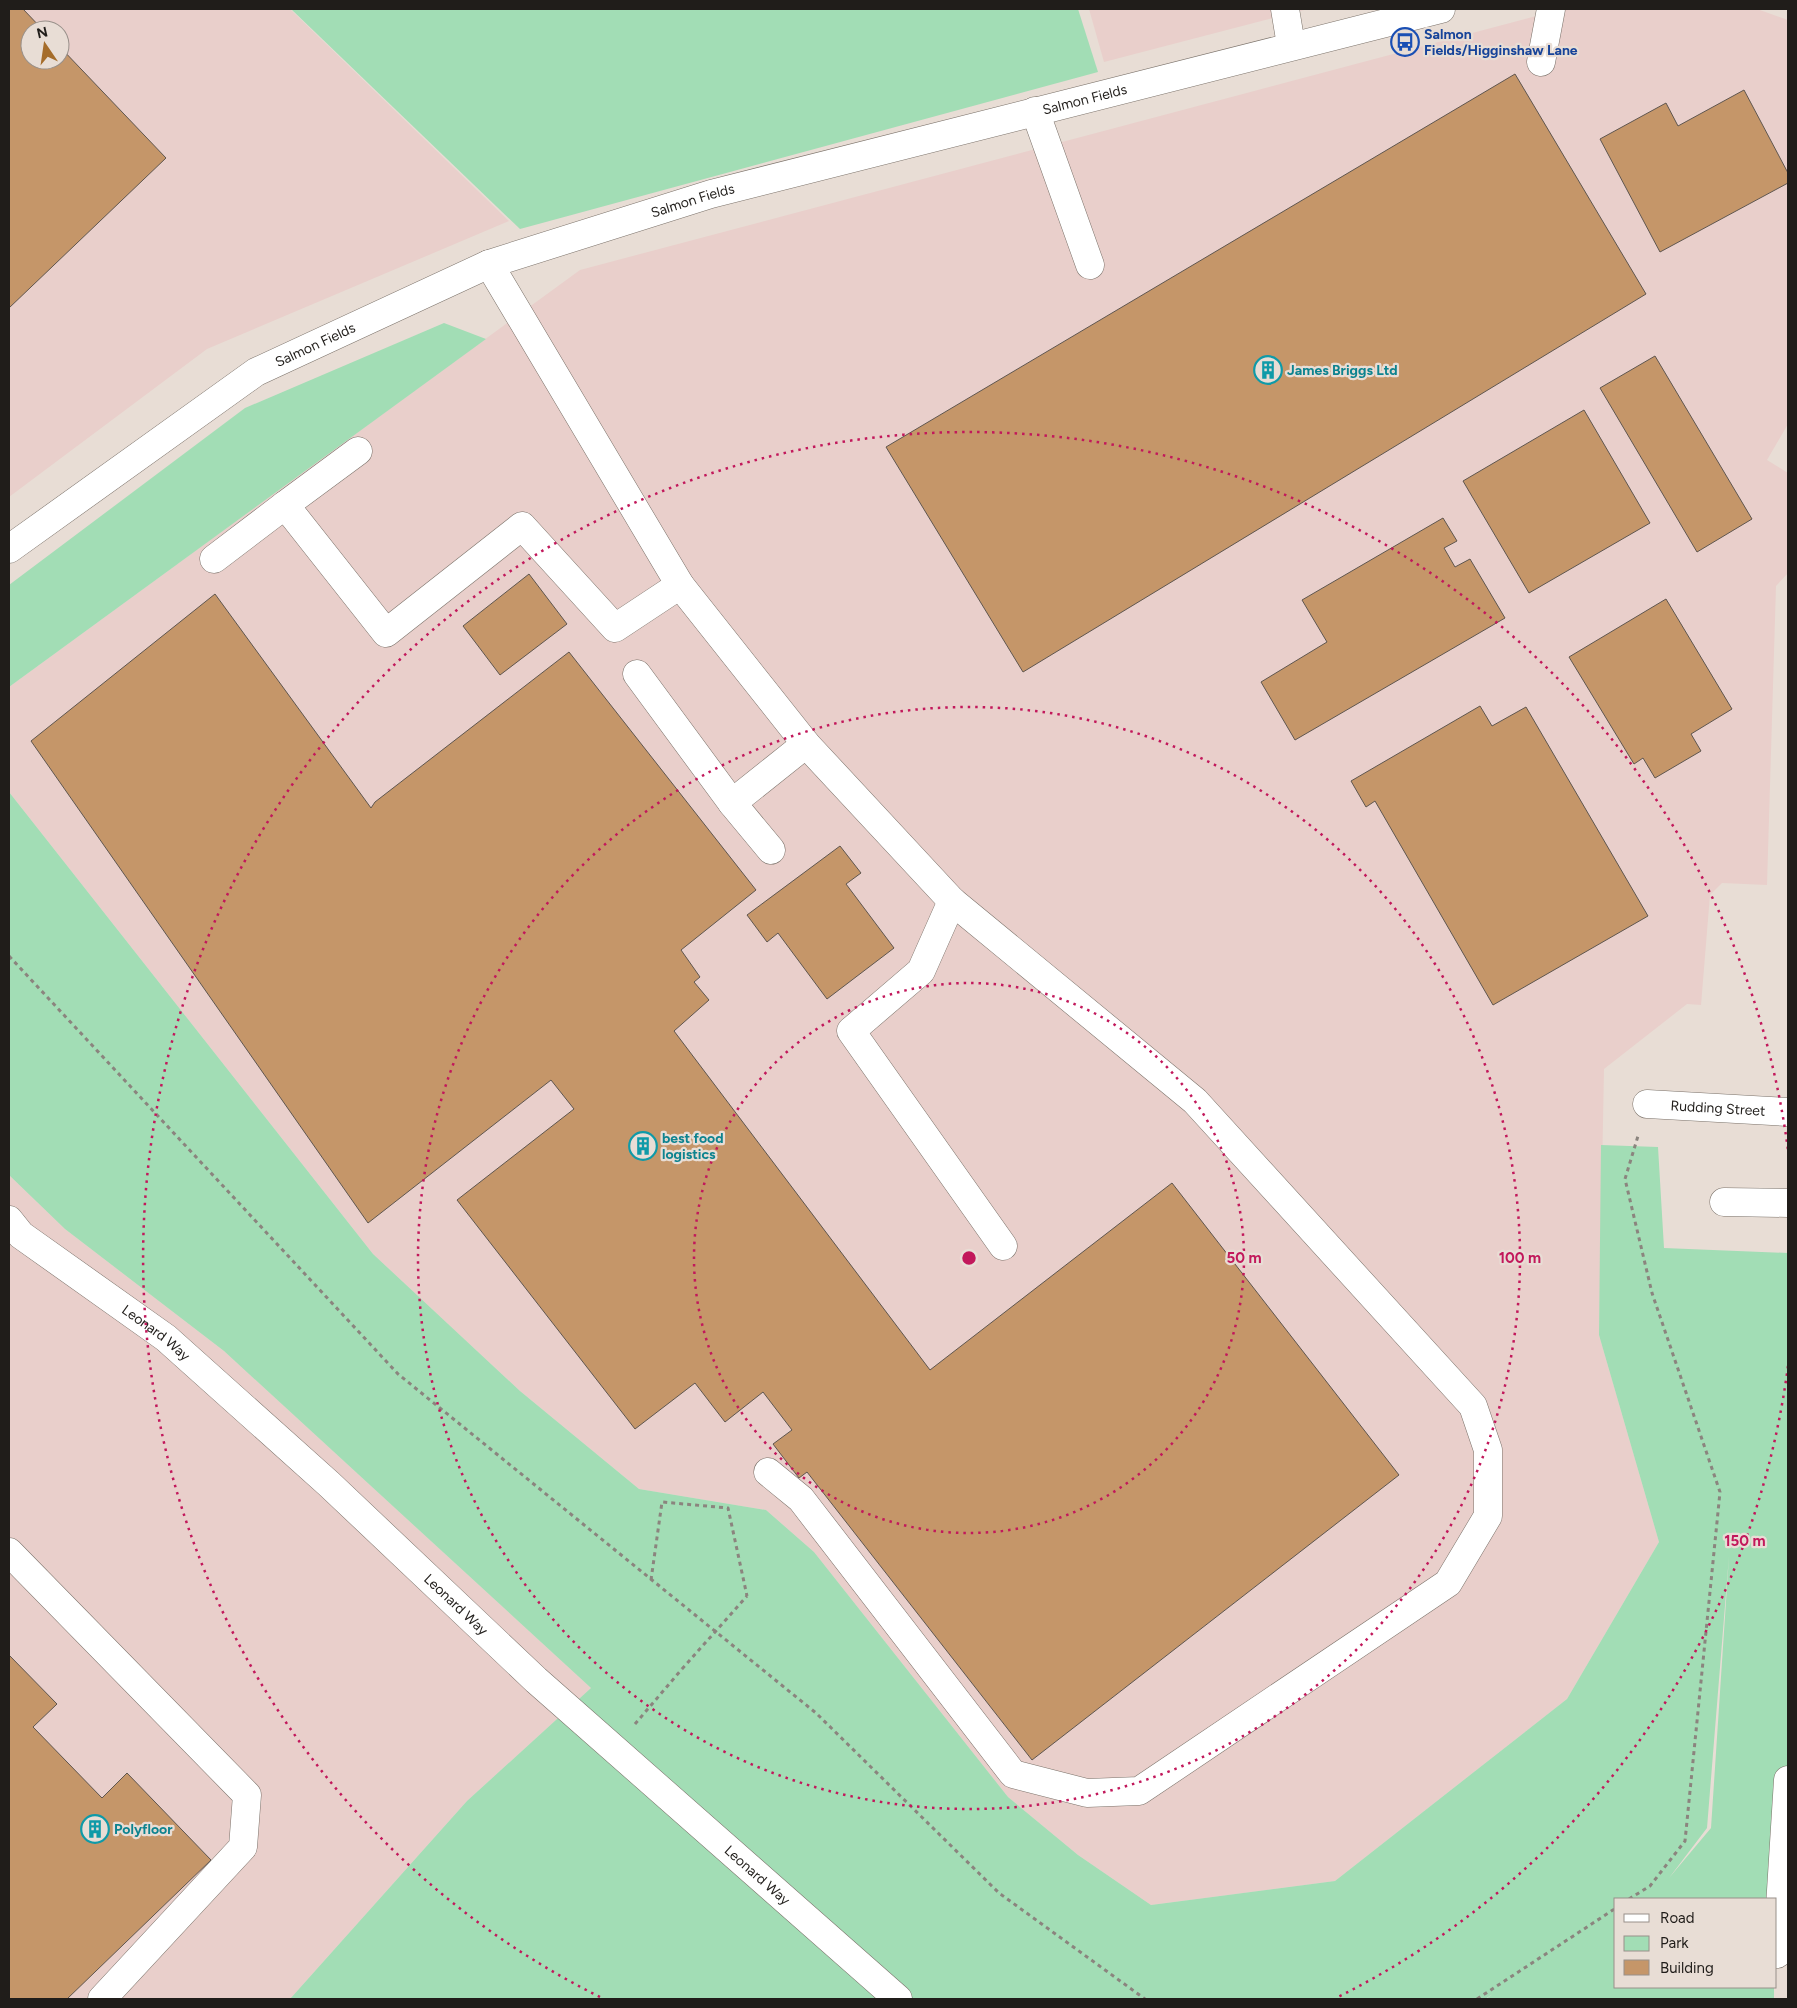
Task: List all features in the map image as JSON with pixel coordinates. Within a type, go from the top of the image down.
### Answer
[{"type":"street","points":[[1285,9],[1291,45]]},
{"type":"street","name":"Salmon Fields","points":[[9,549],[256,372],[489,264],[711,194],[1291,45],[1441,9]]},
{"type":"street","points":[[1541,62],[1551,9]]},
{"type":"street","points":[[1035,111],[1090,265]]},
{"type":"street","points":[[489,264],[680,585],[806,744],[952,901],[1195,1101],[1472,1406],[1488,1450],[1488,1516],[1448,1582],[1139,1791],[1088,1793],[1013,1774],[801,1499],[768,1472]]},
{"type":"street","points":[[214,559],[358,451]]},
{"type":"street","points":[[285,505],[386,633],[522,526],[616,628],[680,585]]},
{"type":"street","points":[[637,674],[732,803],[771,850]]},
{"type":"street","points":[[732,803],[806,744]]},
{"type":"street","points":[[952,901],[921,972],[851,1031],[1003,1246]]},
{"type":"street","name":"Rudding Street","points":[[1647,1104],[1788,1112]]},
{"type":"street","points":[[1724,1202],[1788,1203]]},
{"type":"street","name":"Leonard Way","points":[[9,1220],[21,1235],[166,1338],[329,1484],[536,1680],[898,1999]]},
{"type":"street","points":[[9,1552],[246,1795],[243,1847],[102,1999]]},
{"type":"street","points":[[1781,1939],[1788,1780]]},
{"type":"path","points":[[9,956],[398,1374],[816,1713],[998,1893],[1145,1999]]},
{"type":"path","points":[[1631,1898],[1650,1886],[1685,1841],[1720,1492],[1652,1293],[1625,1179],[1647,1104]]},
{"type":"path","points":[[614,1749],[747,1596],[728,1508],[662,1502],[651,1580]]},
{"type":"path","points":[[1477,1999],[1614,1909]]},
{"type":"shaded area","points":[[9,9],[290,9],[509,221],[207,349],[9,497]]},
{"type":"shaded area","points":[[1089,9],[1308,9],[1104,62]]},
{"type":"shaded area","points":[[1563,9],[1757,9],[1788,20],[1788,424],[1767,460],[1788,473],[1788,573],[1776,586],[1767,885],[1722,883],[1710,895],[1701,1005],[1687,1004],[1604,1069],[1599,1335],[1659,1542],[1567,1699],[1335,1881],[1151,1905],[1078,1855],[1008,1797],[814,1552],[766,1510],[639,1489],[520,1391],[373,1254],[9,792],[9,687],[580,270]]},
{"type":"shaded area","points":[[9,1175],[65,1229],[224,1351],[591,1688],[467,1801],[290,1999],[9,1999]]},
{"type":"green space","points":[[291,9],[1078,9],[1098,72],[520,229]]},
{"type":"green space","points":[[444,323],[486,339],[9,687],[9,585],[245,408]]},
{"type":"green space","points":[[9,792],[373,1254],[520,1391],[639,1489],[766,1510],[814,1552],[1008,1797],[1078,1855],[1151,1905],[1335,1881],[1567,1699],[1659,1542],[1599,1335],[1601,1145],[1658,1147],[1664,1248],[1788,1253],[1788,1776],[1776,1898],[1614,1898],[1614,1988],[1774,1988],[1774,1999],[1486,1999],[1493,1994],[1485,1999],[290,1999],[467,1801],[591,1688],[224,1351],[65,1229],[9,1175]],"holes":[[[1729,1556],[1711,1828],[1669,1878],[1707,1828]]]},
{"type":"building","points":[[9,9],[23,9],[33,20],[20,20],[20,70],[70,70],[70,57],[166,158],[9,308]]},
{"type":"building","name":"James Briggs Ltd","points":[[1515,74],[1646,294],[1023,672],[886,447]]},
{"type":"building","points":[[1744,90],[1788,173],[1788,183],[1660,252],[1600,139],[1666,103],[1678,126]]},
{"type":"building","points":[[1655,356],[1752,519],[1697,552],[1600,388]]},
{"type":"building","points":[[1584,410],[1650,523],[1529,593],[1463,481]]},
{"type":"building","points":[[1443,518],[1457,541],[1444,548],[1455,567],[1470,559],[1505,618],[1295,740],[1261,682],[1327,642],[1302,600]]},
{"type":"building","points":[[529,574],[567,624],[500,675],[463,626]]},
{"type":"building","name":"best food logistics","points":[[215,594],[371,808],[375,802],[569,652],[756,890],[681,950],[700,977],[694,982],[709,1000],[674,1031],[930,1370],[1172,1183],[1399,1475],[1032,1760],[807,1472],[799,1478],[773,1444],[792,1430],[763,1392],[725,1422],[695,1383],[635,1429],[457,1200],[574,1109],[551,1080],[368,1223],[31,741]]},
{"type":"building","points":[[1666,599],[1732,709],[1691,734],[1701,751],[1655,778],[1643,758],[1634,764],[1569,657]]},
{"type":"building","points":[[1480,706],[1492,726],[1526,707],[1648,916],[1493,1005],[1375,801],[1366,807],[1351,781]]},
{"type":"building","points":[[840,846],[861,873],[846,884],[894,948],[827,999],[778,933],[767,942],[747,915]]},
{"type":"building","name":"Polyfloor","points":[[9,1655],[57,1704],[33,1727],[102,1798],[127,1773],[211,1860],[67,1999],[9,1999]]},
{"type":"place","name":"Salmon Fields/Higginshaw Lane","points":[[1405,42]]},
{"type":"place","name":"James Briggs Ltd","points":[[1268,370]]},
{"type":"place","name":"best food logistics","points":[[643,1146]]},
{"type":"place","name":"Polyfloor","points":[[95,1829]]}]
